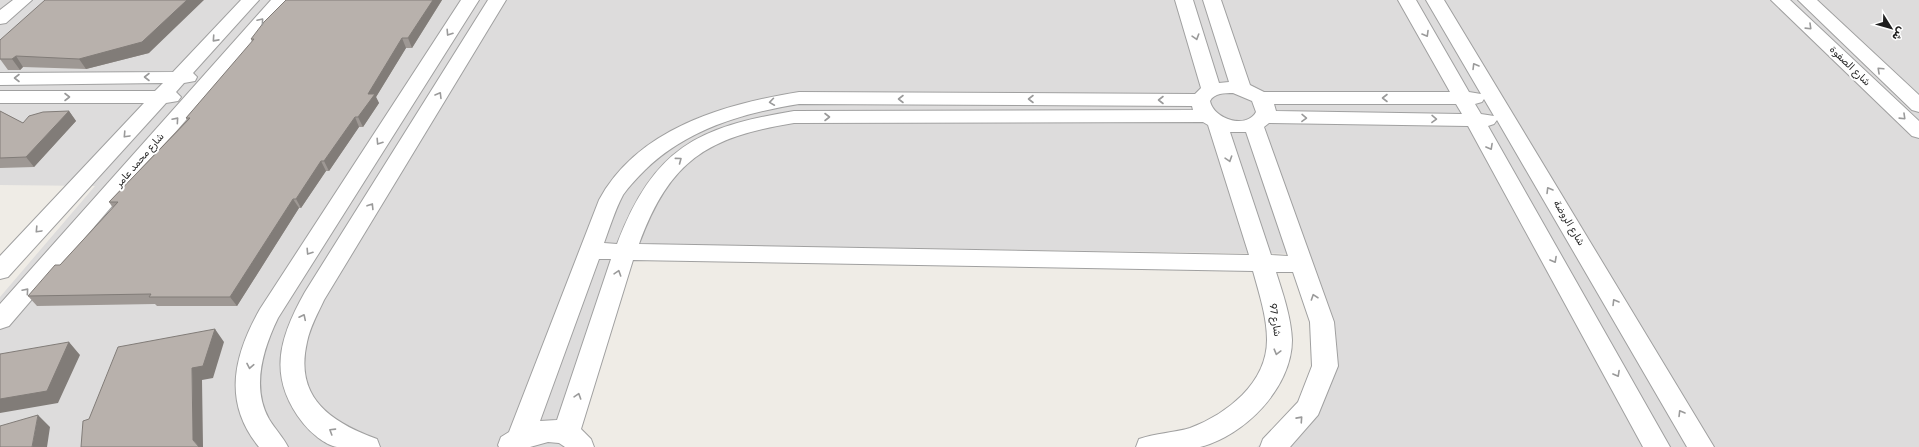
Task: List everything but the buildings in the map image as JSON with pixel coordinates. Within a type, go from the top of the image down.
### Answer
[{"type":"street","points":[[0,20],[23,0]]},
{"type":"street","points":[[0,271],[250,0]]},
{"type":"street","name":"شارع محمد عامر","points":[[0,320],[280,0]]},
{"type":"street","points":[[276,447],[264,435],[250,408],[247,378],[253,346],[268,315],[470,0]]},
{"type":"street","points":[[367,447],[344,439],[322,425],[306,408],[296,388],[292,366],[294,344],[301,321],[314,298],[497,0]]},
{"type":"street","name":"شارع 97","points":[[1149,447],[1171,445],[1214,431],[1248,408],[1270,378],[1279,346],[1276,313],[1263,264],[1209,107],[1184,0]]},
{"type":"street","points":[[1212,0],[1241,88]]},
{"type":"street","points":[[1407,0],[1476,120],[1657,447]]},
{"type":"street","name":"شارع الروضة","points":[[1435,0],[1508,120],[1701,447]]},
{"type":"street","name":"شارع الصفوة","points":[[1780,0],[1919,132]]},
{"type":"street","name":"شارع الصفوة","points":[[1807,0],[1919,106]]},
{"type":"street","points":[[0,79],[214,77]]},
{"type":"street","points":[[514,443],[544,431],[573,440],[625,251],[652,191],[676,162],[710,139],[750,124],[794,117],[1209,107],[1225,87],[1241,88],[1260,98],[1494,98]]},
{"type":"street","points":[[0,97],[197,96]]},
{"type":"street","points":[[514,443],[602,217],[614,194],[634,168],[660,146],[692,127],[726,113],[762,103],[799,98],[1209,107],[1236,126],[1259,121],[1508,120]]},
{"type":"street","points":[[1260,98],[1266,107],[1259,121],[1322,322],[1325,366],[1309,408],[1273,447]]},
{"type":"street","points":[[590,251],[1303,264]]},
{"type":"shaded area","points":[[0,0],[1919,0],[1919,447],[1257,447],[1297,411],[1317,367],[1317,321],[1295,254],[629,244],[566,447],[0,447],[0,297],[95,186],[0,185]]}]
